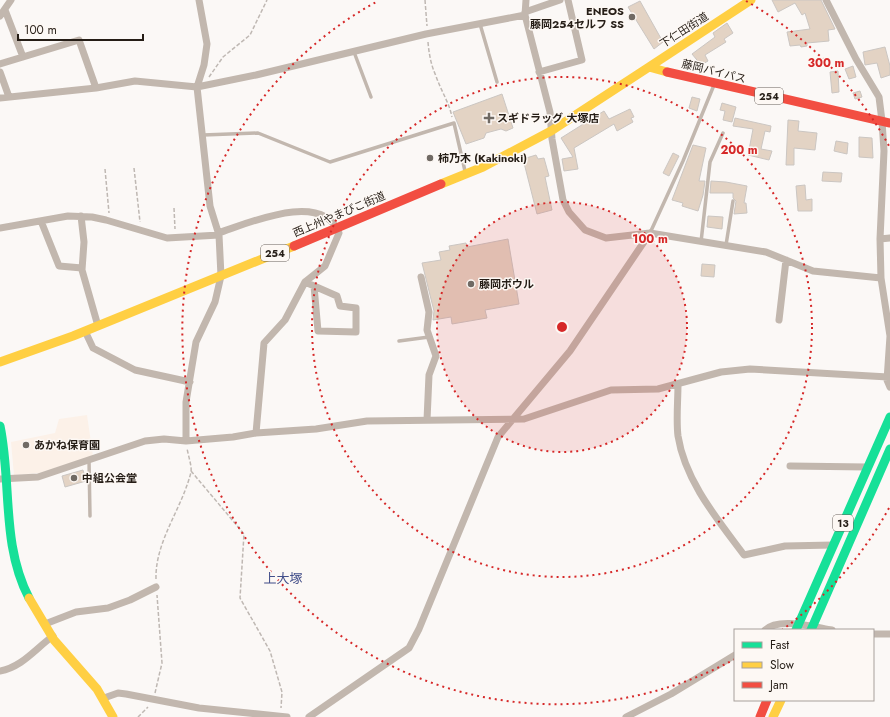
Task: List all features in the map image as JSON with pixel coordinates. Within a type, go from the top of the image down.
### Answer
[{"type":"main road","name":"下仁田街道","points":[[649,67],[751,0]]},
{"type":"main road","name":"藤岡バイパス","points":[[649,67],[714,84],[886,122]]},
{"type":"main road","name":"西上州やまびこ街道","points":[[0,362],[98,326],[337,228],[495,161],[551,130],[649,67]]},
{"type":"main road","name":"13","points":[[797,628],[890,417]]},
{"type":"main road","points":[[0,426],[11,554],[21,580],[44,624],[104,698],[113,717]]},
{"type":"main road","name":"13","points":[[811,629],[890,449]]},
{"type":"main road","points":[[760,717],[767,701]]},
{"type":"main road","points":[[773,717],[781,701]]},
{"type":"street","points":[[0,16],[11,0]]},
{"type":"street","points":[[186,440],[186,402],[196,342],[215,302],[221,276],[218,234],[210,206],[197,87],[204,65],[207,44],[199,0]]},
{"type":"street","points":[[526,0],[525,13],[550,112],[551,130],[563,200],[569,212],[581,226],[590,232],[606,238],[650,233],[726,247],[766,252],[813,271],[881,278]]},
{"type":"street","points":[[0,98],[96,88],[135,81],[197,87],[256,75],[428,34],[480,24],[525,13],[560,0]]},
{"type":"street","points":[[540,72],[582,60],[568,0]]},
{"type":"street","points":[[826,0],[856,59],[879,97],[886,122],[880,239],[881,278],[890,336],[887,384],[890,387]]},
{"type":"street","points":[[5,10],[23,57]]},
{"type":"street","points":[[1,62],[79,40],[96,88]]},
{"type":"street","points":[[0,72],[10,97]]},
{"type":"street","points":[[0,228],[68,216],[81,216],[110,221],[167,238],[218,234],[294,211],[317,213],[330,219],[339,232],[325,266],[305,282],[285,320],[264,343],[256,433]]},
{"type":"street","points":[[81,216],[84,242],[82,268],[98,326]]},
{"type":"street","points":[[42,221],[59,266],[82,268]]},
{"type":"street","points":[[309,717],[409,648],[419,629],[498,437],[570,351],[650,233]]},
{"type":"street","points":[[880,239],[890,238]]},
{"type":"street","points":[[779,320],[786,260]]},
{"type":"street","points":[[421,276],[429,312],[427,330],[436,356],[429,375],[428,420]]},
{"type":"street","points":[[305,282],[337,296],[340,306],[356,308],[356,332],[318,331],[314,286]]},
{"type":"street","points":[[85,331],[93,348],[135,370],[190,382]]},
{"type":"street","points":[[4,478],[38,477],[145,442],[164,439],[186,440],[316,428],[367,421],[524,419],[611,390],[658,389],[720,372],[750,369],[888,377]]},
{"type":"street","points":[[678,384],[678,435],[692,478],[718,521],[744,556],[785,546],[833,545]]},
{"type":"street","points":[[790,466],[867,467]]},
{"type":"street","points":[[44,624],[76,612],[108,608],[130,600],[156,587]]},
{"type":"street","points":[[767,629],[775,625],[788,623],[797,628],[811,629]]},
{"type":"street","points":[[874,634],[890,634]]},
{"type":"street","points":[[0,671],[10,670],[21,664],[53,636]]},
{"type":"street","points":[[626,717],[671,694],[734,656]]},
{"type":"street","points":[[104,698],[118,693],[241,714],[284,716]]},
{"type":"lane","points":[[480,24],[496,82]]},
{"type":"lane","points":[[354,51],[371,97]]},
{"type":"lane","points":[[650,233],[714,84]]},
{"type":"lane","points":[[202,135],[258,133],[330,162],[454,123],[465,174]]},
{"type":"lane","points":[[701,242],[710,162],[723,133]]},
{"type":"lane","points":[[726,247],[732,201]]},
{"type":"lane","points":[[399,341],[429,337]]},
{"type":"lane","points":[[89,460],[90,516]]},
{"type":"path","points":[[197,87],[209,76],[222,57],[250,35],[267,0]]},
{"type":"path","points":[[425,0],[430,57],[435,76],[450,103],[454,123]]},
{"type":"path","points":[[134,168],[141,230]]},
{"type":"path","points":[[105,169],[110,221]]},
{"type":"path","points":[[174,208],[176,237]]},
{"type":"path","points":[[138,717],[150,705],[158,686],[162,663],[156,587],[156,565],[191,471],[186,440]]},
{"type":"path","points":[[191,471],[244,534],[240,598],[270,651],[278,673],[282,692],[284,716]]},
{"type":"shaded area","points":[[87,415],[93,456],[39,473],[14,475],[11,442],[55,433],[59,419]]},
{"type":"building","points":[[772,0],[821,0],[835,29],[828,30],[829,41],[807,43],[807,46],[801,47],[800,45],[790,46],[787,32],[810,29],[805,13],[802,15],[795,3],[778,12]]},
{"type":"building","points":[[640,1],[663,42],[654,49],[628,7]]},
{"type":"building","points":[[727,23],[733,33],[724,39],[726,42],[705,55],[708,61],[701,65],[692,54],[715,37],[713,33]]},
{"type":"building","points":[[885,47],[890,66],[890,75],[881,78],[877,63],[865,65],[863,52]]},
{"type":"building","points":[[853,66],[856,77],[849,79],[845,69]]},
{"type":"building","points":[[838,71],[839,92],[832,93],[830,72]]},
{"type":"building","points":[[860,91],[862,97],[855,99],[853,93]]},
{"type":"building","points":[[502,94],[513,128],[506,131],[501,129],[486,133],[484,138],[466,144],[453,112]]},
{"type":"building","points":[[692,97],[700,99],[697,111],[689,108]]},
{"type":"building","points":[[722,103],[736,107],[732,122],[723,120],[725,111],[720,110]]},
{"type":"building","points":[[630,109],[634,117],[631,118],[633,122],[617,131],[614,124],[574,148],[578,169],[564,171],[562,159],[573,157],[561,138],[604,111],[609,119]]},
{"type":"building","points":[[735,118],[771,126],[770,132],[765,131],[761,149],[772,151],[769,160],[748,155],[753,129],[733,126]]},
{"type":"building","points":[[788,120],[799,121],[798,131],[817,133],[815,150],[794,148],[794,165],[786,165]]},
{"type":"building","points":[[859,137],[872,138],[873,158],[859,157]]},
{"type":"building","points":[[836,141],[848,143],[847,154],[834,151]]},
{"type":"building","points":[[693,145],[706,148],[699,181],[705,181],[703,195],[698,211],[682,206],[683,203],[672,200]]},
{"type":"building","points":[[673,153],[679,156],[669,176],[663,173]]},
{"type":"building","points":[[536,155],[538,159],[544,158],[549,176],[545,177],[552,210],[537,214],[523,159]]},
{"type":"building","points":[[823,172],[842,173],[841,182],[822,181]]},
{"type":"building","points":[[711,181],[747,186],[744,203],[746,203],[747,213],[734,214],[736,201],[733,198],[733,193],[710,193]]},
{"type":"building","points":[[805,185],[806,200],[812,199],[812,211],[798,211],[796,186]]},
{"type":"building","points":[[708,216],[723,217],[722,229],[707,227]]},
{"type":"building","name":"藤岡ボウル","points":[[508,239],[519,304],[485,310],[487,318],[452,324],[451,317],[433,320],[434,311],[422,263],[441,260],[439,252],[450,250],[449,246],[466,243],[467,247]]},
{"type":"building","points":[[702,264],[715,265],[714,277],[701,276]]},
{"type":"building","name":"中組公会堂","points":[[83,470],[86,481],[65,487],[62,476]]},
{"type":"traffic: fast","points":[[796,629],[890,417]]},
{"type":"traffic: fast","points":[[0,426],[4,448],[8,514],[14,556],[20,577],[29,598]]},
{"type":"traffic: fast","points":[[811,629],[890,449]]},
{"type":"traffic: slow","points":[[649,67],[751,0]]},
{"type":"traffic: slow","points":[[441,184],[483,167],[551,131],[649,67],[667,72]]},
{"type":"traffic: slow","points":[[0,362],[73,336],[294,246]]},
{"type":"traffic: slow","points":[[29,598],[54,640],[97,689],[113,717]]},
{"type":"traffic: slow","points":[[773,717],[781,701]]},
{"type":"traffic: jam","points":[[667,72],[890,123]]},
{"type":"traffic: jam","points":[[294,246],[441,184]]},
{"type":"traffic: jam","points":[[760,717],[767,701]]},
{"type":"place","name":"ENEOS 藤岡254セルフ SS","points":[[632,17]]},
{"type":"place","name":"スギドラッグ 大塚店","points":[[489,118]]},
{"type":"place","name":"柿乃木 (Kakinoki)","points":[[430,158]]},
{"type":"place","name":"藤岡ボウル","points":[[471,284]]},
{"type":"place","name":"あかね保育園","points":[[26,445]]},
{"type":"place","name":"中組公会堂","points":[[74,478]]},
{"type":"district","name":"上大塚","points":[[283,578]]}]
